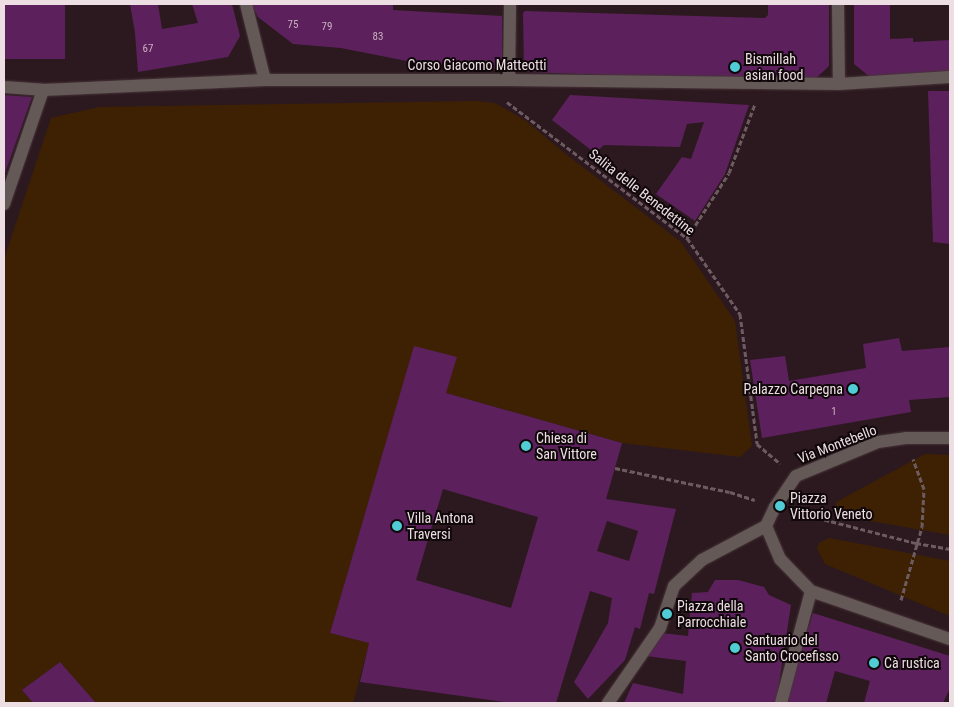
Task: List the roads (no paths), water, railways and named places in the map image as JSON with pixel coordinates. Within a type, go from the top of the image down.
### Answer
[{"type":"street","points":[[246,4],[265,80]]},
{"type":"street","points":[[509,80],[510,4]]},
{"type":"street","points":[[838,4],[839,84]]},
{"type":"street","name":"Corso Giacomo Matteotti","points":[[4,88],[43,90],[265,80],[509,80],[839,84],[950,78]]},
{"type":"street","points":[[4,204],[43,90]]},
{"type":"street","name":"Via Montebello","points":[[766,526],[774,506],[796,476],[878,442],[906,438],[950,438]]},
{"type":"street","points":[[608,703],[660,628],[674,586],[702,560],[766,526],[780,559],[811,590],[948,639]]},
{"type":"street","points":[[781,703],[811,590]]},
{"type":"place","name":"Bismillah asian food","points":[[735,67]]},
{"type":"place","name":"Palazzo Carpegna","points":[[853,389]]},
{"type":"place","name":"Chiesa di San Vittore","points":[[526,446]]},
{"type":"place","name":"Piazza Vittorio Veneto","points":[[780,506]]},
{"type":"place","name":"Villa Antona Traversi","points":[[397,526]]},
{"type":"place","name":"Piazza della Parrocchiale","points":[[667,614]]},
{"type":"place","name":"Santuario del Santo Crocefisso","points":[[735,648]]},
{"type":"place","name":"Cà rustica","points":[[874,663]]}]
